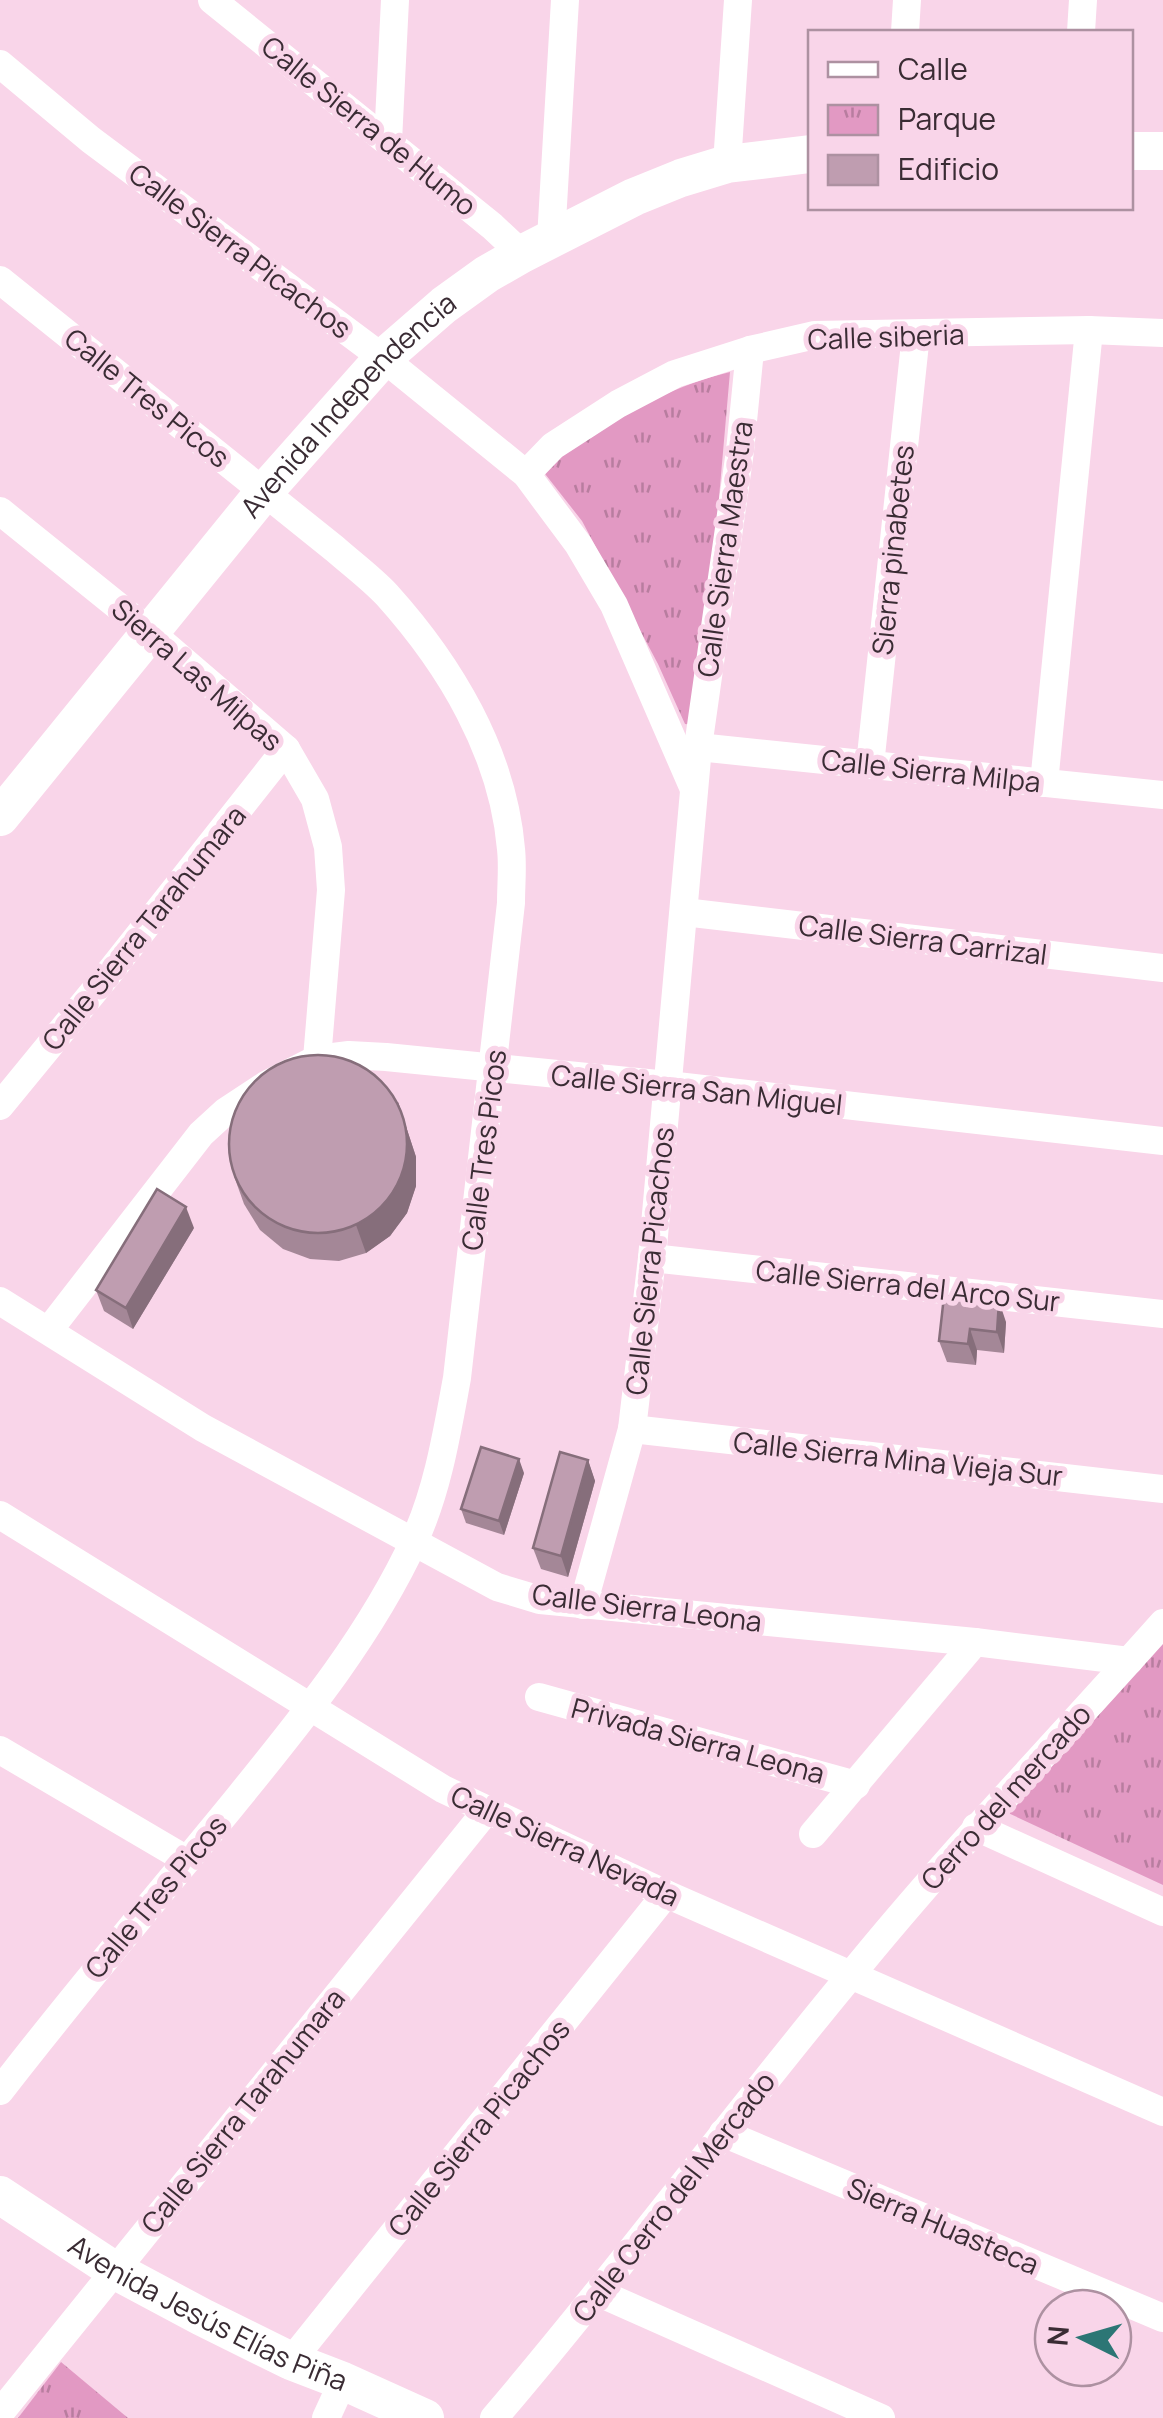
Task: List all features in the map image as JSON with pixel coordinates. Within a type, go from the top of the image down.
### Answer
[{"type":"street","points":[[388,141],[395,0]]},
{"type":"street","points":[[537,246],[565,0]]},
{"type":"street","points":[[727,164],[738,0]]},
{"type":"street","points":[[905,30],[907,0]]},
{"type":"street","points":[[1081,30],[1083,0]]},
{"type":"street","name":"Calle Sierra de Humo","points":[[215,1],[492,226],[537,246]]},
{"type":"street","name":"Calle Sierra Picachos","points":[[0,64],[91,140],[382,358],[526,474],[578,544],[614,605],[694,792]]},
{"type":"street","points":[[1133,151],[1163,151]]},
{"type":"street","name":"Avenida Independencia","points":[[0,817],[264,492],[382,358],[444,305],[487,274],[634,197],[727,164],[808,154]]},
{"type":"street","name":"Calle Tres Picos","points":[[0,280],[335,548],[385,593],[438,657],[467,707],[497,775],[511,849],[512,903],[458,1378],[428,1508],[370,1622],[312,1706],[0,2091]]},
{"type":"street","points":[[1044,783],[1090,330]]},
{"type":"street","name":"Calle siberia","points":[[526,474],[553,446],[618,404],[675,374],[750,350],[815,336],[1090,330],[1163,333]]},
{"type":"street","name":"Sierra pinabetes","points":[[870,765],[916,334]]},
{"type":"street","name":"Calle Sierra Maestra","points":[[698,747],[740,451],[750,350]]},
{"type":"street","name":"Sierra Las Milpas","points":[[3,518],[150,632],[286,749],[315,799],[328,848],[332,890],[316,1060]]},
{"type":"street","name":"Calle Sierra Picachos","points":[[583,1604],[632,1429],[652,1258],[698,747]]},
{"type":"street","name":"Calle Sierra Milpa","points":[[698,747],[1163,795]]},
{"type":"street","name":"Calle Sierra Tarahumara","points":[[0,1106],[286,749]]},
{"type":"street","name":"Calle Sierra Carrizal","points":[[684,912],[1163,968]]},
{"type":"street","name":"Calle Sierra San Miguel","points":[[49,1330],[201,1134],[225,1112],[316,1060],[386,1057],[1163,1141]]},
{"type":"street","name":"Calle Sierra del Arco Sur","points":[[652,1258],[1163,1314]]},
{"type":"street","name":"Calle Sierra Leona","points":[[0,1301],[204,1428],[498,1586],[540,1600],[975,1642],[1129,1661]]},
{"type":"street","name":"Calle Sierra Mina Vieja Sur","points":[[632,1429],[1163,1489]]},
{"type":"street","name":"Calle Sierra Nevada","points":[[0,1515],[443,1789],[666,1894],[1163,2112]]},
{"type":"street","name":"Cerro del mercado","points":[[851,1974],[976,1828],[1163,1623]]},
{"type":"street","name":"Privada Sierra Leona","points":[[813,1834],[975,1642]]},
{"type":"street","name":"Privada Sierra Leona","points":[[540,1697],[856,1785]]},
{"type":"street","points":[[5,1763],[187,1860]]},
{"type":"street","name":"Calle Sierra Tarahumara","points":[[0,2413],[487,1810]]},
{"type":"street","points":[[976,1828],[1163,1912]]},
{"type":"street","name":"Calle Sierra Picachos","points":[[292,2361],[666,1894]]},
{"type":"street","name":"Calle Cerro del Mercado","points":[[494,2418],[599,2293],[851,1974]]},
{"type":"street","name":"Sierra Huasteca","points":[[723,2134],[1163,2318]]},
{"type":"street","name":"Avenida Jesús Elías Piña","points":[[0,2194],[114,2270],[292,2361],[425,2418]]},
{"type":"street","points":[[599,2293],[881,2418]]},
{"type":"street","points":[[326,2418],[343,2380]]},
{"type":"green space","points":[[730,372],[695,725],[685,724],[658,664],[582,521],[542,470],[580,440],[638,407],[674,390]]},
{"type":"green space","points":[[1163,1637],[1163,1885],[1006,1812]]},
{"type":"green space","points":[[61,2362],[128,2418],[18,2418]]},
{"type":"building","points":[[318,1055],[352,1062],[381,1081],[400,1110],[407,1144],[400,1178],[381,1207],[352,1226],[318,1233],[284,1226],[255,1207],[236,1178],[229,1144],[236,1110],[255,1081],[284,1062]]},
{"type":"building","points":[[157,1189],[186,1207],[126,1308],[96,1290]]},
{"type":"building","points":[[944,1296],[999,1301],[997,1332],[970,1329],[968,1344],[939,1341]]},
{"type":"building","points":[[481,1447],[519,1459],[499,1521],[461,1509]]},
{"type":"building","points":[[560,1452],[588,1460],[561,1556],[533,1548]]}]
